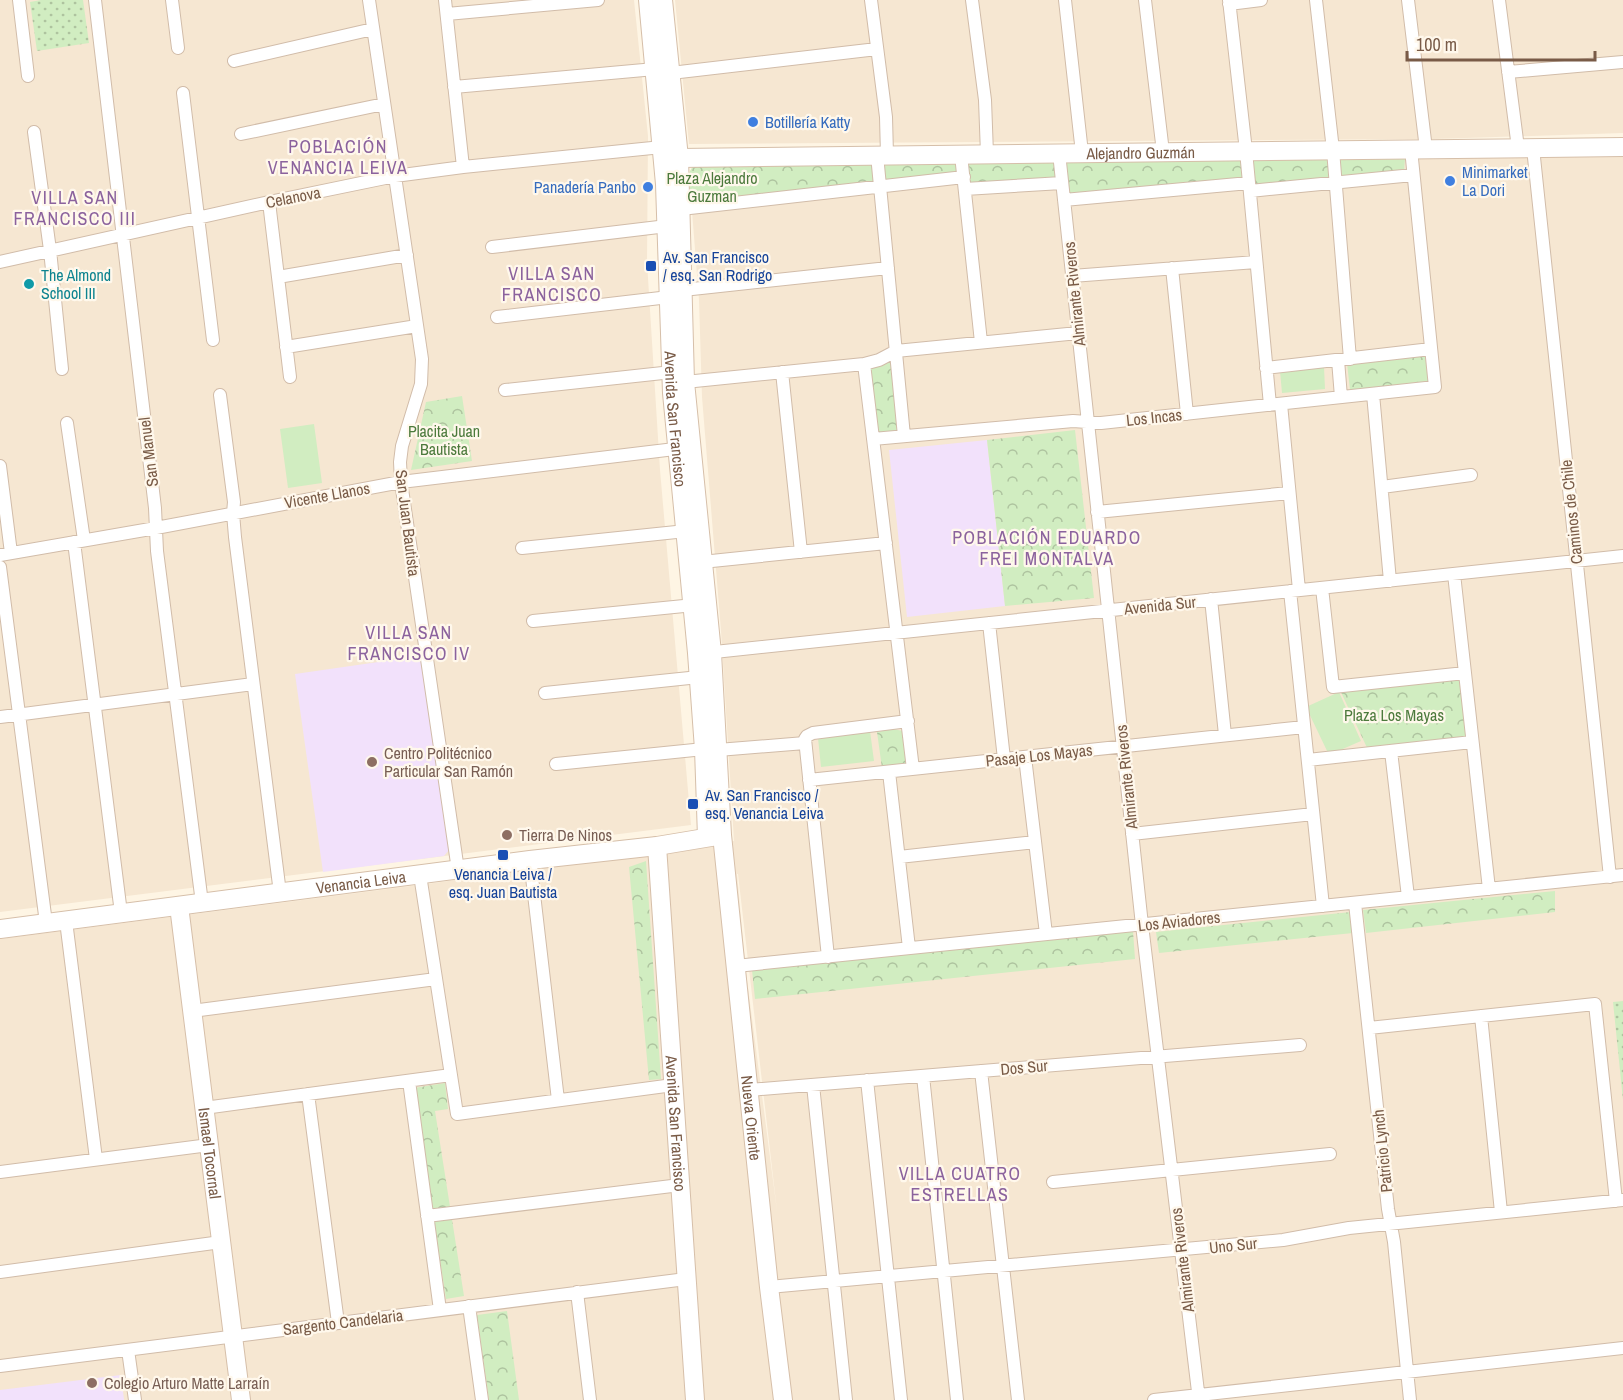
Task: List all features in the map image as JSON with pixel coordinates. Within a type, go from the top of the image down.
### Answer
[{"type":"main road","name":"Avenida San Francisco","points":[[648,0],[679,159],[681,208],[676,294],[686,531],[694,605],[705,653],[699,677],[711,750]]},
{"type":"main road","name":"Avenida San Francisco","points":[[663,0],[662,147],[667,226],[676,294]]},
{"type":"main road","points":[[662,147],[679,159]]},
{"type":"main road","name":"Alejandro Guzmán","points":[[679,159],[1623,147]]},
{"type":"main road","name":"Avenida San Francisco","points":[[684,447],[702,562],[714,836]]},
{"type":"main road","name":"Venancia Leiva","points":[[0,929],[530,860],[657,846],[714,836]]},
{"type":"main road","name":"Nueva Oriente","points":[[714,836],[735,966],[783,1400]]},
{"type":"main road","name":"Avenida San Francisco","points":[[657,846],[694,1400]]},
{"type":"main road","name":"Ismael Tocornal","points":[[179,906],[241,1400]]},
{"type":"street","points":[[19,0],[28,76]]},
{"type":"street","name":"San Manuel","points":[[95,0],[202,903]]},
{"type":"street","points":[[172,0],[178,48]]},
{"type":"street","name":"San Juan Bautista","points":[[369,0],[422,359],[417,397],[402,447],[401,482],[458,870]]},
{"type":"street","points":[[445,0],[463,167]]},
{"type":"street","points":[[447,14],[598,0]]},
{"type":"street","points":[[871,0],[886,117],[880,187],[904,436]]},
{"type":"street","points":[[972,0],[985,100],[987,154]]},
{"type":"street","points":[[1065,0],[1082,153]]},
{"type":"street","points":[[1145,0],[1163,152]]},
{"type":"street","points":[[1261,0],[1229,2],[1246,151],[1266,368],[1275,404],[1289,493],[1304,727],[1323,906]]},
{"type":"street","points":[[1316,0],[1333,150],[1344,359],[1341,397]]},
{"type":"street","points":[[1266,368],[1431,349],[1413,175],[1419,149],[1408,0]]},
{"type":"street","name":"Caminos de Chile","points":[[1503,0],[1508,72],[1525,148],[1576,561],[1610,877]]},
{"type":"street","points":[[234,60],[373,29]]},
{"type":"street","points":[[454,87],[663,71],[877,49]]},
{"type":"street","points":[[1508,72],[1623,62]]},
{"type":"street","points":[[183,93],[213,340]]},
{"type":"street","points":[[241,134],[384,104]]},
{"type":"street","points":[[34,132],[50,250],[62,369]]},
{"type":"street","name":"Celanova","points":[[0,262],[198,217],[395,176],[662,147]]},
{"type":"street","name":"Almirante Riveros","points":[[1059,153],[1142,925],[1199,1397]]},
{"type":"street","points":[[961,155],[981,342]]},
{"type":"street","points":[[1064,200],[1335,183],[1413,175]]},
{"type":"street","points":[[681,208],[880,187],[964,183],[1062,183]]},
{"type":"street","points":[[269,202],[290,377]]},
{"type":"street","points":[[492,247],[667,226]]},
{"type":"street","points":[[278,278],[407,255]]},
{"type":"street","points":[[1072,276],[1256,262]]},
{"type":"street","points":[[497,317],[888,268]]},
{"type":"street","points":[[1172,268],[1187,414]]},
{"type":"street","points":[[286,348],[417,326]]},
{"type":"street","points":[[505,390],[783,372],[864,364],[879,360],[896,351],[1078,333]]},
{"type":"street","name":"Los Incas","points":[[873,439],[1072,422],[1101,423],[1434,387],[1431,349]]},
{"type":"street","points":[[864,364],[914,769]]},
{"type":"street","points":[[783,372],[801,552]]},
{"type":"street","points":[[1373,394],[1390,581]]},
{"type":"street","points":[[220,395],[253,684],[280,893]]},
{"type":"street","points":[[67,423],[95,705],[122,913]]},
{"type":"street","name":"Vicente Llanos","points":[[5,554],[401,482],[684,447]]},
{"type":"street","points":[[0,466],[5,554]]},
{"type":"street","points":[[1382,487],[1471,475]]},
{"type":"street","points":[[1097,512],[1289,493]]},
{"type":"street","points":[[522,548],[686,531]]},
{"type":"street","points":[[702,562],[886,543]]},
{"type":"street","name":"Avenida Sur","points":[[705,653],[1623,556]]},
{"type":"street","points":[[0,567],[46,923]]},
{"type":"street","points":[[1454,574],[1489,889]]},
{"type":"street","points":[[1322,588],[1333,687],[1465,673]]},
{"type":"street","points":[[1211,599],[1225,735]]},
{"type":"street","points":[[533,621],[694,605]]},
{"type":"street","points":[[989,623],[1004,759]]},
{"type":"street","points":[[545,693],[699,677]]},
{"type":"street","points":[[0,717],[253,684]]},
{"type":"street","points":[[556,764],[806,739],[813,733],[908,721]]},
{"type":"street","name":"Pasaje Los Mayas","points":[[809,780],[1304,727]]},
{"type":"street","points":[[806,739],[828,957]]},
{"type":"street","points":[[1308,760],[1473,742]]},
{"type":"street","points":[[1391,751],[1408,897]]},
{"type":"street","points":[[1025,757],[1046,934]]},
{"type":"street","points":[[889,772],[909,948]]},
{"type":"street","points":[[1132,834],[1313,814]]},
{"type":"street","points":[[899,858],[1035,842]]},
{"type":"street","points":[[530,860],[558,1100]]},
{"type":"street","points":[[420,875],[457,1114],[673,1085]]},
{"type":"street","name":"Los Aviadores","points":[[735,966],[1623,875]]},
{"type":"street","name":"Patricio Lynch","points":[[1355,903],[1410,1400]]},
{"type":"street","points":[[66,921],[96,1159]]},
{"type":"street","points":[[192,1011],[436,979]]},
{"type":"street","points":[[1369,1028],[1596,1004],[1619,1200]]},
{"type":"street","points":[[1481,1016],[1501,1212]]},
{"type":"street","name":"Dos Sur","points":[[749,1090],[1300,1045]]},
{"type":"street","points":[[981,1071],[1018,1400]]},
{"type":"street","points":[[204,1108],[451,1075]]},
{"type":"street","points":[[923,1076],[957,1400]]},
{"type":"street","points":[[867,1080],[901,1400]]},
{"type":"street","points":[[409,1081],[440,1310]]},
{"type":"street","points":[[813,1085],[846,1400]]},
{"type":"street","points":[[308,1094],[338,1323]]},
{"type":"street","points":[[0,1172],[209,1145]]},
{"type":"street","points":[[1053,1182],[1330,1154]]},
{"type":"street","points":[[427,1216],[680,1185]]},
{"type":"street","name":"Uno Sur","points":[[770,1287],[1283,1240],[1349,1228],[1619,1200]]},
{"type":"street","points":[[0,1272],[221,1242]]},
{"type":"street","name":"Sargento Candelaria","points":[[0,1366],[686,1279]]},
{"type":"street","points":[[577,1292],[590,1400]]},
{"type":"street","points":[[469,1306],[478,1400]]},
{"type":"street","points":[[1154,1400],[1199,1397],[1623,1348]]},
{"type":"street","points":[[128,1350],[135,1400]]},
{"type":"shaded area","points":[[0,0],[634,0],[648,136],[647,262],[660,470],[691,825],[0,912]]},
{"type":"shaded area","points":[[675,0],[1623,0],[1623,133],[1434,139],[689,144]]},
{"type":"shaded area","points":[[1623,155],[1623,1400],[0,1400],[0,939],[434,883],[734,841],[721,631],[702,397],[699,300],[689,173],[693,166]],"holes":[[[738,874],[777,1211],[746,972]]]},
{"type":"shaded area","points":[[987,440],[1005,606],[907,617],[889,450]]},
{"type":"shaded area","name":"Centro Politécnico Particular San Ramón","points":[[420,656],[449,850],[444,856],[323,872],[295,674]]},
{"type":"shaded area","name":"Colegio Arturo Matte Larraín","points":[[121,1375],[124,1400],[0,1400],[0,1390]]},
{"type":"green space","points":[[83,0],[89,43],[37,51],[30,2]]},
{"type":"green space","name":"Plaza Alejandro Guzman","points":[[1405,159],[1404,172],[1254,187],[1068,195],[1067,181],[966,186],[965,175],[691,212],[689,173],[693,166]]},
{"type":"green space","points":[[1425,355],[1428,381],[1350,390],[1347,363]]},
{"type":"green space","points":[[893,356],[901,433],[876,436],[868,369]]},
{"type":"green space","points":[[1324,367],[1325,389],[1282,393],[1280,371]]},
{"type":"green space","name":"Placita Juan Bautista","points":[[462,396],[472,461],[411,470],[426,402]]},
{"type":"green space","points":[[314,424],[322,483],[288,488],[280,429]]},
{"type":"green space","points":[[1075,430],[1094,598],[1005,606],[987,440]]},
{"type":"green space","name":"Plaza Los Mayas","points":[[1463,675],[1470,741],[1369,752],[1339,688]]},
{"type":"green space","points":[[1339,692],[1361,741],[1329,755],[1306,707]]},
{"type":"green space","points":[[893,729],[903,731],[907,765],[882,768],[877,732]]},
{"type":"green space","points":[[870,731],[874,761],[821,767],[818,738]]},
{"type":"green space","points":[[646,861],[661,1079],[649,1080],[629,867]]},
{"type":"green space","points":[[1555,891],[1555,912],[1366,933],[1363,910]]},
{"type":"green space","points":[[1351,912],[1353,933],[1159,953],[1156,932]]},
{"type":"green space","points":[[1133,931],[1135,959],[755,999],[752,970]]},
{"type":"green space","points":[[1623,1001],[1623,1100],[1613,1002]]},
{"type":"green space","points":[[445,1083],[448,1109],[435,1111],[464,1296],[446,1299],[414,1088]]},
{"type":"green space","points":[[507,1311],[519,1400],[489,1400],[477,1315]]},
{"type":"place","name":"Botillería Katty","points":[[753,122]]},
{"type":"place","name":"Minimarket La Dori","points":[[1450,181]]},
{"type":"place","name":"Panadería Panbo","points":[[648,187]]},
{"type":"place","name":"Av. San Francisco / esq. San Rodrigo","points":[[651,266]]},
{"type":"place","name":"The Almond School III","points":[[29,284]]},
{"type":"place","name":"Centro Politécnico Particular San Ramón","points":[[372,762]]},
{"type":"place","name":"Av. San Francisco / esq. Venancia Leiva","points":[[693,804]]},
{"type":"place","name":"Tierra De Ninos","points":[[507,835]]},
{"type":"place","name":"Venancia Leiva / esq. Juan Bautista","points":[[503,855]]},
{"type":"place","name":"Colegio Arturo Matte Larraín","points":[[92,1383]]},
{"type":"district","name":"POBLACIÓN VENANCIA LEIVA","points":[[338,157]]},
{"type":"district","name":"VILLA SAN FRANCISCO III","points":[[75,208]]},
{"type":"district","name":"VILLA SAN FRANCISCO","points":[[552,284]]},
{"type":"district","name":"POBLACIÓN EDUARDO FREI MONTALVA","points":[[1047,548]]},
{"type":"district","name":"VILLA SAN FRANCISCO IV","points":[[409,643]]},
{"type":"district","name":"VILLA CUATRO ESTRELLAS","points":[[960,1184]]}]
